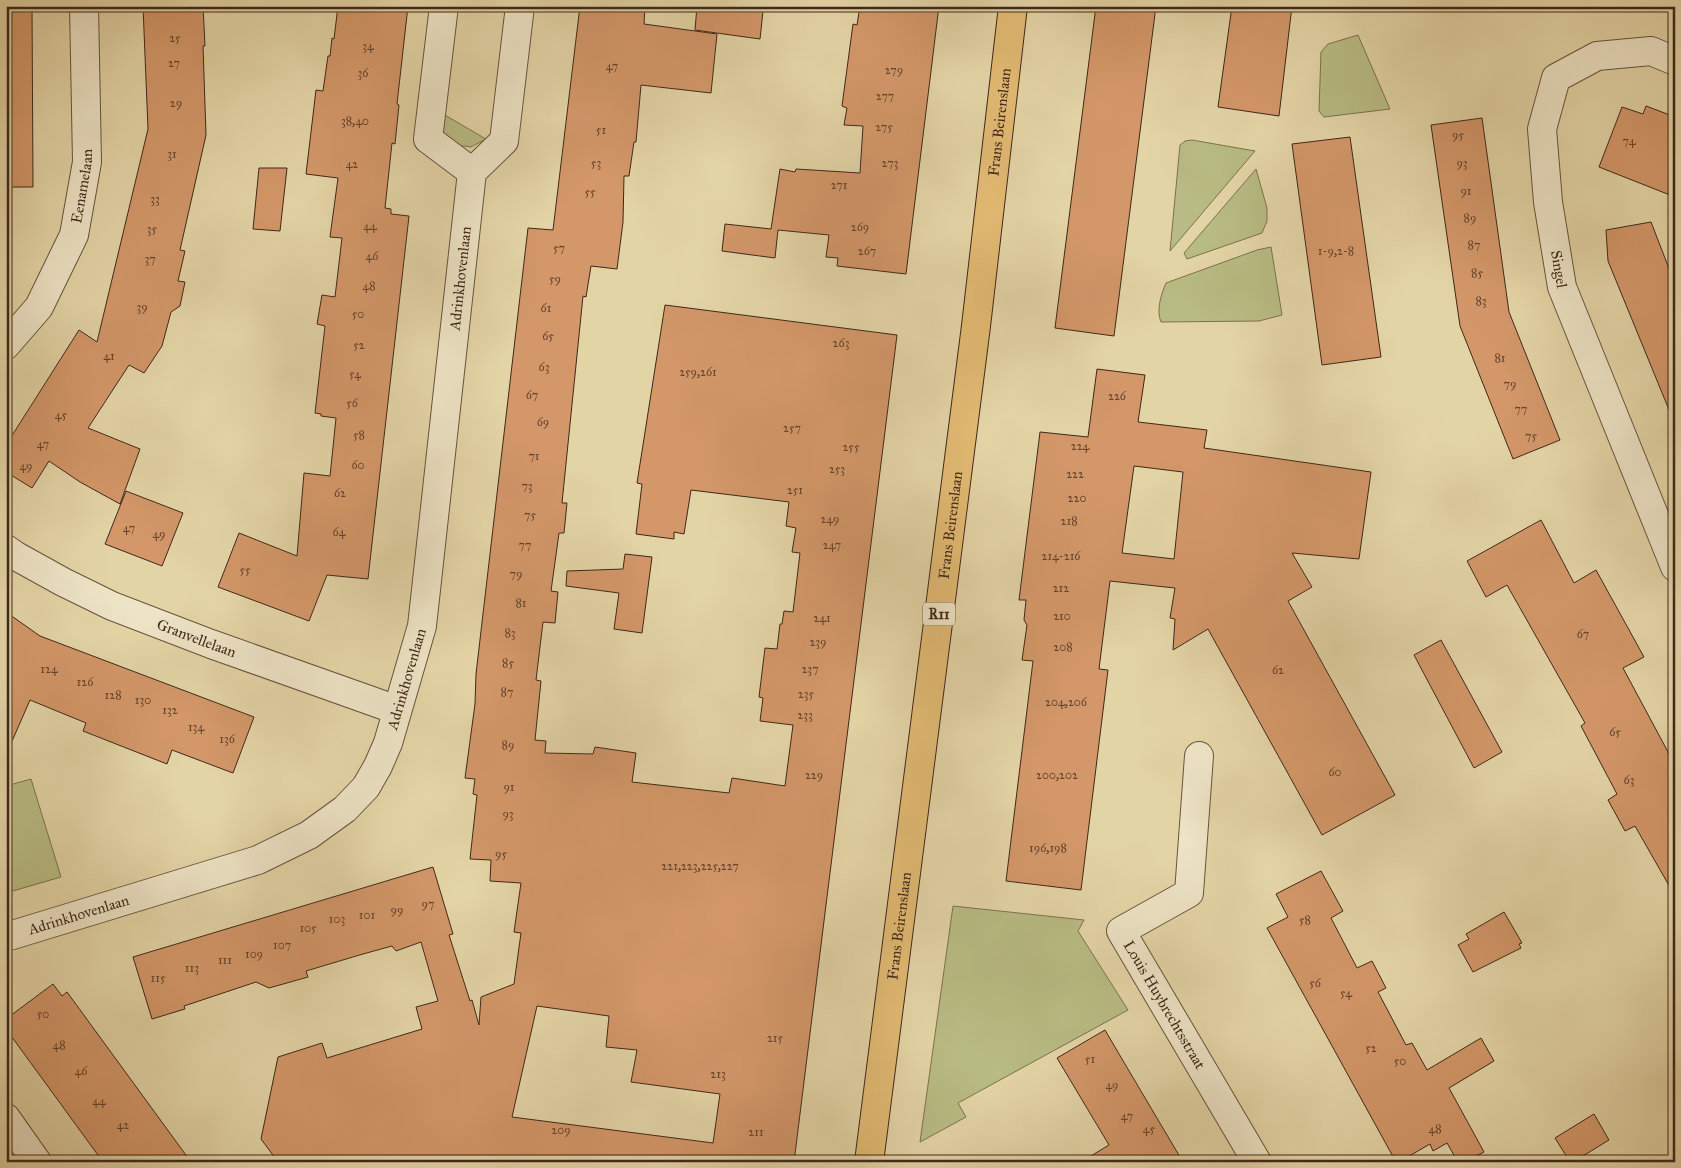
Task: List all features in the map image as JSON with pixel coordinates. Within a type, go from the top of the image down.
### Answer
[{"type":"main road","name":"Frans Beirenslaan","points":[[869,1162],[976,326],[1013,6]]},
{"type":"street","name":"Eenamelaan","points":[[6,345],[39,307],[74,235],[86,162],[84,6]]},
{"type":"street","points":[[444,6],[428,139],[472,172],[504,141],[520,6]]},
{"type":"street","name":"Singel","points":[[1675,61],[1651,52],[1597,56],[1556,78],[1542,129],[1548,202],[1562,287],[1675,567]]},
{"type":"street","name":"Adrinkhovenlaan","points":[[6,937],[258,860],[309,835],[345,809],[366,787],[388,743],[422,626],[472,172]]},
{"type":"street","name":"Granvellelaan","points":[[6,549],[63,582],[112,606],[211,644],[397,710]]},
{"type":"street","name":"Louis Huybrechtsstraat","points":[[1199,756],[1190,893],[1122,931],[1257,1162]]},
{"type":"street","points":[[6,1118],[37,1162]]},
{"type":"green space","points":[[1358,35],[1390,109],[1324,117],[1319,111],[1321,52],[1328,44]]},
{"type":"green space","points":[[443,114],[486,139],[471,147],[450,144],[440,129]]},
{"type":"green space","points":[[1192,140],[1255,151],[1170,251],[1180,145],[1185,141]]},
{"type":"green space","points":[[1256,169],[1267,208],[1267,221],[1262,233],[1187,259],[1184,253]]},
{"type":"green space","points":[[1271,247],[1282,315],[1259,321],[1161,322],[1159,308],[1166,283],[1257,250]]},
{"type":"green space","points":[[31,779],[61,877],[6,893],[6,786]]},
{"type":"green space","points":[[953,906],[1084,920],[1078,931],[1128,1010],[958,1103],[966,1117],[920,1142]]},
{"type":"building","points":[[6,6],[32,6],[33,187],[6,187]]},
{"type":"building","points":[[143,6],[203,6],[206,135],[180,250],[185,251],[178,281],[185,282],[180,306],[171,312],[162,346],[144,373],[129,365],[88,428],[140,449],[120,504],[80,482],[49,461],[32,488],[6,472],[6,445],[79,330],[97,342],[148,129]]},
{"type":"building","points":[[338,6],[408,6],[397,104],[399,105],[395,144],[392,143],[385,208],[391,209],[391,214],[409,216],[368,579],[327,575],[309,621],[218,587],[239,533],[297,556],[304,473],[330,476],[336,418],[321,416],[321,414],[315,413],[325,326],[317,324],[322,295],[335,297],[342,238],[330,237],[338,178],[306,174],[316,90],[323,91],[328,56],[330,56],[332,38],[334,39]]},
{"type":"building","points":[[580,6],[645,6],[644,24],[717,34],[711,93],[641,85],[636,142],[634,142],[629,176],[624,176],[623,222],[617,269],[591,266],[586,297],[583,296],[562,503],[567,503],[564,533],[559,533],[551,591],[558,592],[555,623],[543,622],[536,680],[541,681],[535,740],[546,741],[545,753],[593,754],[595,747],[636,753],[632,782],[729,793],[732,778],[785,786],[793,725],[760,721],[763,698],[759,697],[765,648],[777,649],[780,624],[782,624],[784,611],[793,612],[800,553],[792,552],[796,528],[786,526],[789,502],[691,490],[684,534],[674,532],[674,539],[636,534],[642,484],[637,483],[665,305],[897,335],[794,1162],[278,1162],[261,1139],[278,1057],[322,1043],[327,1058],[422,1029],[416,1007],[438,1001],[421,942],[396,951],[392,946],[306,971],[308,977],[269,988],[256,982],[184,1006],[185,1009],[152,1019],[133,957],[433,867],[453,934],[449,935],[479,1025],[481,997],[514,984],[521,933],[514,932],[521,883],[490,881],[491,860],[470,859],[477,795],[473,794],[475,779],[465,778],[475,704],[476,674],[528,228],[553,230]],"holes":[[[537,1006],[609,1016],[606,1047],[637,1050],[631,1082],[720,1094],[713,1143],[512,1117]]]},
{"type":"building","points":[[697,6],[734,6],[763,11],[760,39],[695,30]]},
{"type":"building","points":[[860,6],[939,6],[906,274],[837,266],[838,258],[826,257],[829,235],[778,230],[775,258],[722,251],[725,224],[771,229],[780,169],[795,172],[796,169],[860,173],[863,126],[844,125],[847,108],[842,106],[853,24],[857,25]]},
{"type":"building","points":[[1096,6],[1156,6],[1114,336],[1055,328]]},
{"type":"building","points":[[1232,6],[1292,6],[1279,116],[1218,107]]},
{"type":"building","points":[[1646,106],[1675,117],[1675,197],[1599,167],[1622,107],[1643,114]]},
{"type":"building","points":[[1482,118],[1509,312],[1560,440],[1513,459],[1460,326],[1431,125]]},
{"type":"building","points":[[1350,137],[1381,357],[1322,365],[1292,144]]},
{"type":"building","points":[[259,168],[287,168],[280,231],[253,229]]},
{"type":"building","points":[[1651,222],[1675,284],[1674,422],[1608,261],[1606,230]]},
{"type":"building","points":[[1097,369],[1145,375],[1138,422],[1207,430],[1204,448],[1371,472],[1359,559],[1292,553],[1312,587],[1288,601],[1395,795],[1322,835],[1208,629],[1173,650],[1175,619],[1170,618],[1175,588],[1110,581],[1099,669],[1108,670],[1081,890],[1006,881],[1033,661],[1022,660],[1027,625],[1024,620],[1026,600],[1019,600],[1040,432],[1088,437]],"holes":[[[1134,466],[1183,472],[1174,559],[1122,553]]]},
{"type":"building","points":[[126,491],[183,513],[162,566],[105,544]]},
{"type":"building","points":[[1541,520],[1574,583],[1596,570],[1644,657],[1623,668],[1675,765],[1675,896],[1635,826],[1625,831],[1608,800],[1617,794],[1581,726],[1585,723],[1507,585],[1486,597],[1467,561]]},
{"type":"building","points":[[625,554],[652,557],[642,633],[614,629],[619,593],[566,586],[567,571],[623,569]]},
{"type":"building","points":[[6,612],[40,636],[254,717],[233,773],[172,750],[167,764],[83,731],[86,723],[30,700],[6,755]]},
{"type":"building","points":[[1441,640],[1502,752],[1474,768],[1414,655]]},
{"type":"building","points":[[1321,871],[1343,911],[1331,918],[1357,968],[1372,961],[1386,988],[1378,992],[1406,1045],[1412,1043],[1427,1070],[1481,1038],[1494,1061],[1449,1088],[1484,1152],[1465,1162],[1458,1162],[1447,1143],[1433,1151],[1430,1144],[1396,1162],[1267,928],[1288,917],[1276,894]]},
{"type":"building","points":[[1504,912],[1522,943],[1519,944],[1521,948],[1473,972],[1458,945],[1469,939],[1466,934]]},
{"type":"building","points":[[53,984],[62,996],[67,992],[191,1162],[103,1162],[6,1029],[6,1019]]},
{"type":"building","points":[[1105,1030],[1183,1162],[1081,1162],[1109,1145],[1057,1058]]},
{"type":"building","points":[[1594,1114],[1609,1140],[1570,1162],[1555,1138]]}]
